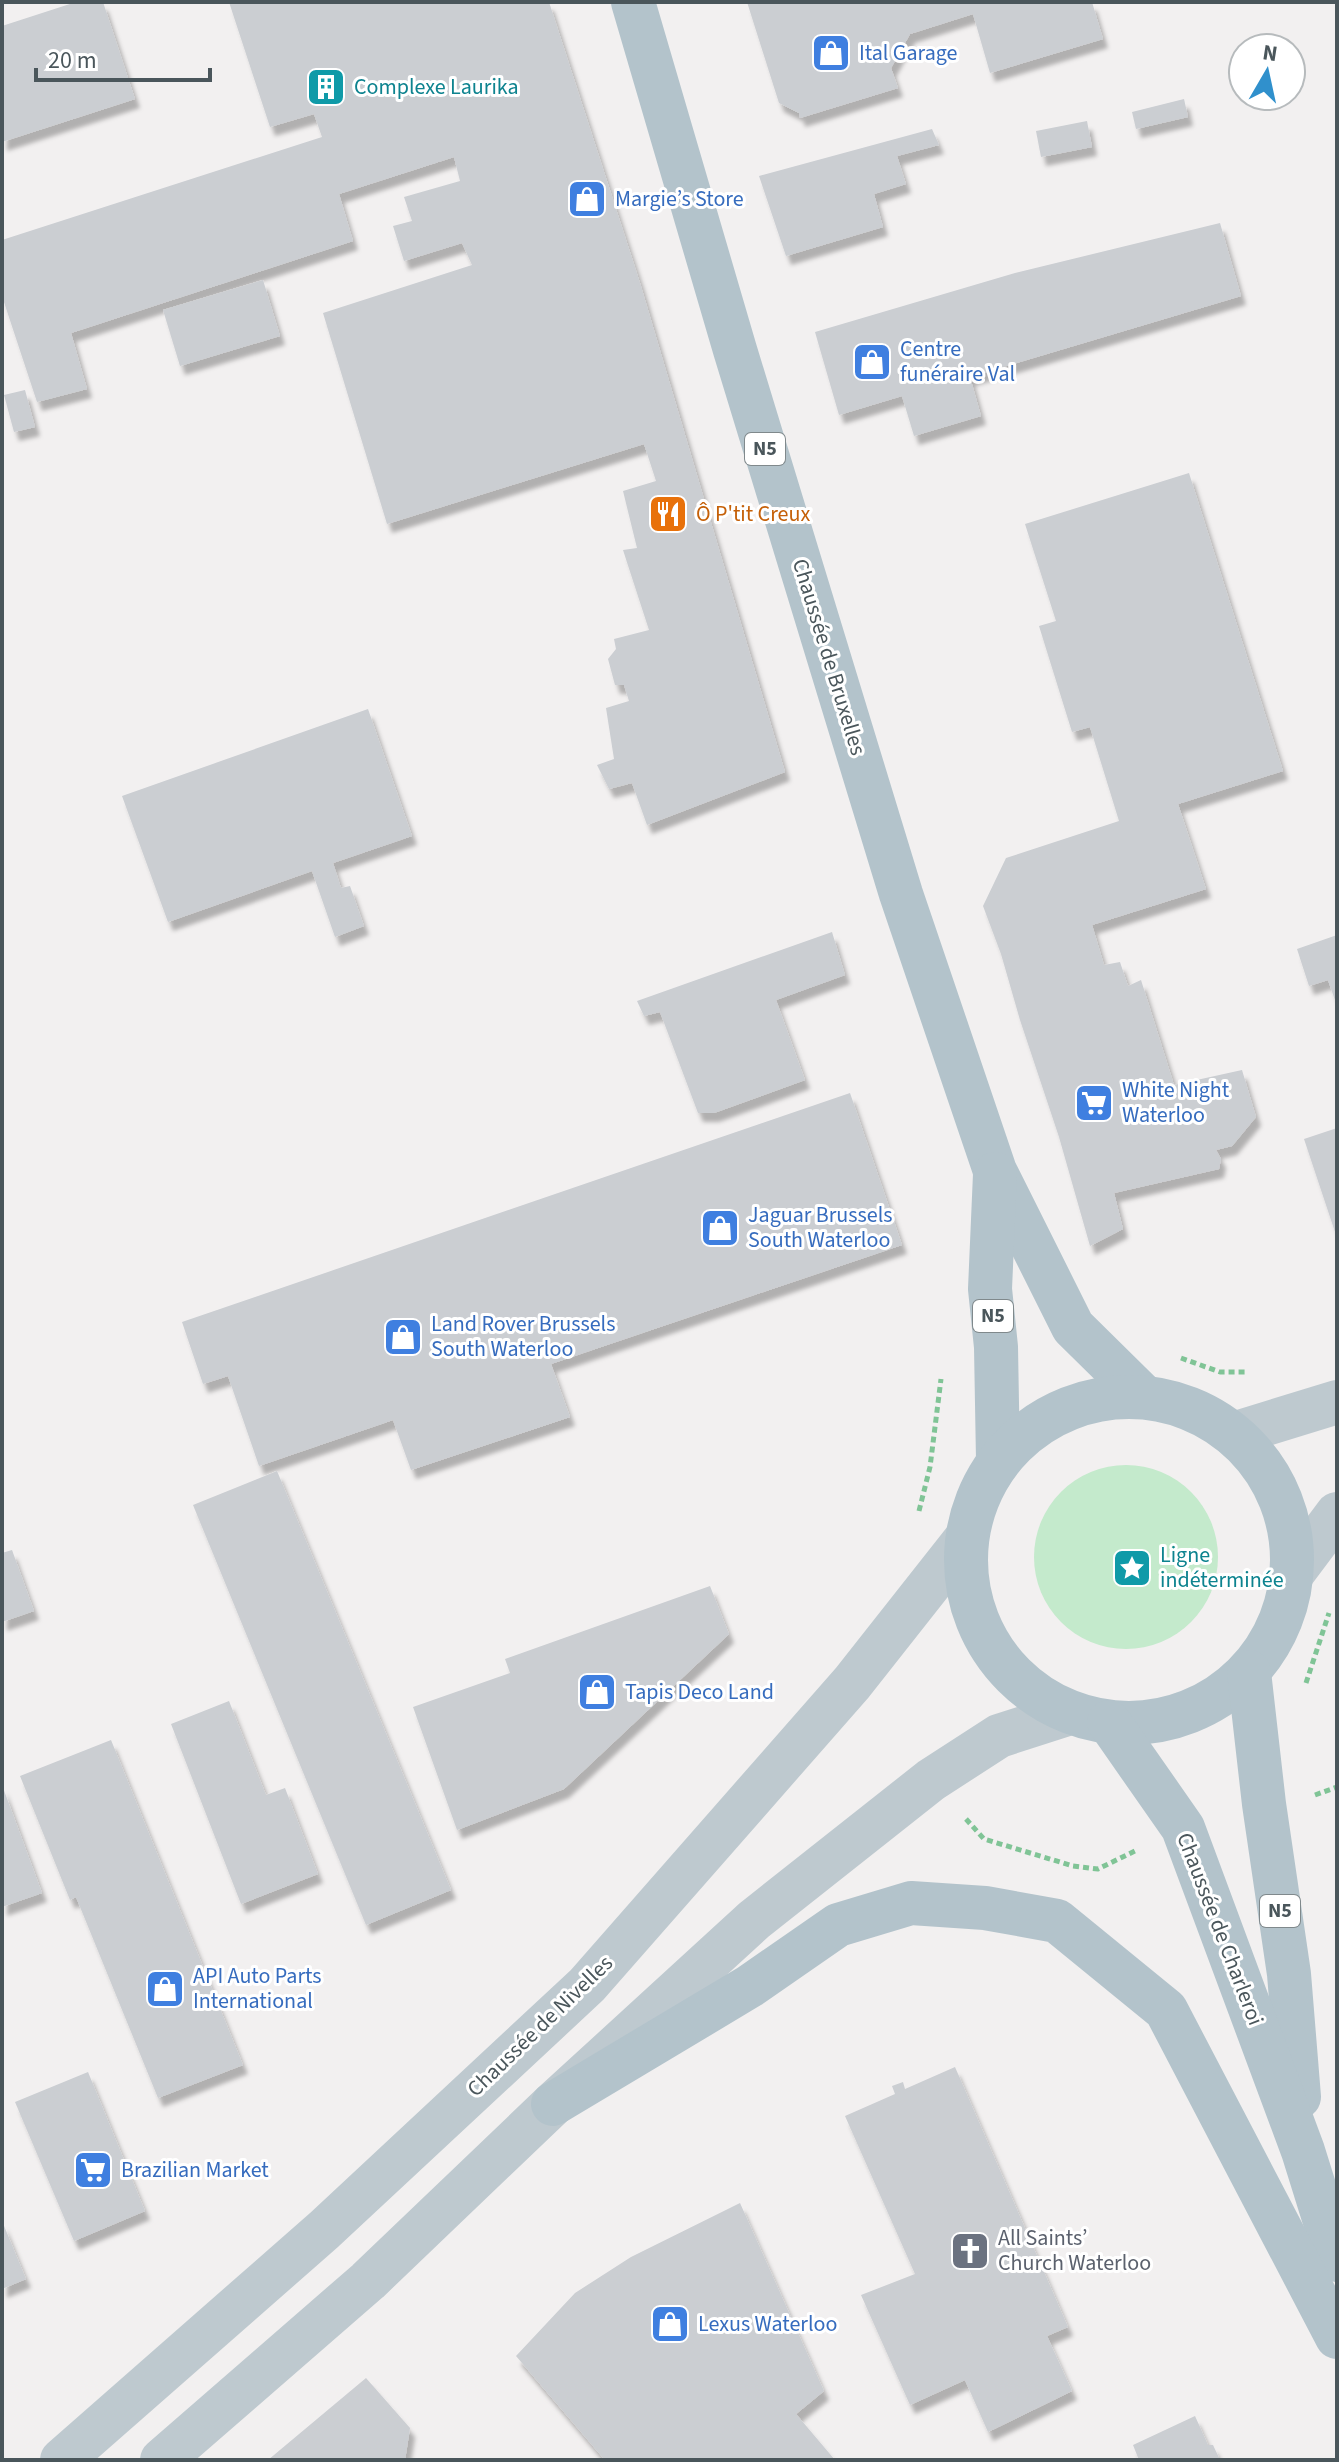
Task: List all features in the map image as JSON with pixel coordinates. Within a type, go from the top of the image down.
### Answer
[{"type":"main road","name":"Chaussée de Bruxelles","points":[[633,2],[901,894],[995,1171]]},
{"type":"main road","name":"N5","points":[[995,1171],[1073,1327],[1143,1396]]},
{"type":"main road","name":"N5","points":[[995,1171],[990,1289],[996,1347],[998,1460]]},
{"type":"main road","name":"N5","points":[[1143,1396],[1191,1409],[1233,1434],[1268,1474],[1288,1522],[1292,1574],[1279,1627],[1249,1672],[1209,1703],[1161,1721],[1089,1718],[1027,1689],[994,1654],[972,1610],[964,1541],[973,1509],[998,1460],[1038,1423],[1089,1401],[1143,1396]]},
{"type":"main road","points":[[1233,1434],[1337,1402]]},
{"type":"main road","points":[[1292,1574],[1337,1514]]},
{"type":"main road","name":"Chaussée de Nivelles","points":[[62,2460],[324,2230],[587,1985],[852,1683],[964,1541]]},
{"type":"main road","name":"Chaussée de Charleroi","points":[[1249,1672],[1264,1804],[1289,1974],[1303,2151]]},
{"type":"main road","points":[[162,2460],[368,2281],[553,2104],[754,1920],[931,1780],[999,1736],[1089,1718]]},
{"type":"main road","name":"Chaussée de Charleroi","points":[[1089,1718],[1183,1828],[1303,2151],[1337,2260]]},
{"type":"main road","points":[[553,2104],[750,1986],[838,1925],[911,1903],[985,1908],[1057,1921],[1166,2010],[1337,2337]]},
{"type":"path","points":[[1305,1685],[1332,1605]]},
{"type":"path","points":[[931,1780],[984,1839],[1073,1866],[1098,1869],[1183,1828]]},
{"type":"path","points":[[1264,1804],[1304,1799],[1337,1787]]},
{"type":"green space","points":[[1126,1465],[1161,1472],[1191,1492],[1211,1522],[1218,1557],[1211,1592],[1191,1622],[1161,1642],[1126,1649],[1091,1642],[1061,1622],[1041,1592],[1034,1557],[1041,1522],[1061,1492],[1091,1472]]},
{"type":"building","points":[[76,2],[103,2],[135,99],[2,142],[2,26]]},
{"type":"building","points":[[229,2],[549,2],[640,283],[785,772],[647,825],[632,783],[609,789],[597,765],[614,759],[606,708],[629,701],[624,685],[615,685],[608,659],[616,649],[614,639],[649,630],[623,550],[637,548],[623,491],[656,481],[644,444],[387,524],[323,313],[472,265],[462,243],[404,261],[393,226],[412,221],[404,197],[460,181],[454,157],[339,194],[353,241],[71,333],[87,389],[37,402],[2,296],[2,240],[322,137],[314,114],[270,127]]},
{"type":"building","name":"Ital Garage","points":[[747,2],[1092,2],[1103,39],[990,73],[973,14],[910,34],[891,68],[898,88],[800,118],[799,113],[779,103]]},
{"type":"building","points":[[1184,99],[1188,117],[1136,129],[1132,112]]},
{"type":"building","points":[[1087,121],[1092,147],[1041,157],[1036,131]]},
{"type":"building","points":[[932,129],[939,145],[897,156],[906,184],[874,194],[883,227],[786,256],[759,176]]},
{"type":"building","points":[[1220,223],[1241,296],[970,377],[981,416],[914,436],[902,396],[839,415],[815,332],[1015,273]]},
{"type":"building","points":[[263,280],[280,336],[180,366],[163,310]]},
{"type":"building","points":[[25,390],[35,427],[14,432],[4,395]]},
{"type":"building","points":[[1189,473],[1283,771],[1178,804],[1206,889],[1092,925],[1104,965],[1120,962],[1128,986],[1141,980],[1174,1085],[1242,1070],[1256,1117],[1232,1146],[1216,1150],[1221,1159],[1219,1169],[1114,1193],[1123,1229],[1090,1246],[1059,1137],[983,906],[1006,858],[1119,821],[1090,727],[1072,732],[1039,626],[1056,621],[1025,524]]},
{"type":"building","points":[[368,709],[412,836],[333,863],[341,888],[350,886],[364,926],[335,937],[312,871],[168,922],[122,796]]},
{"type":"building","points":[[832,932],[845,975],[776,1000],[805,1080],[714,1113],[698,1113],[660,1012],[644,1016],[637,1001]]},
{"type":"building","points":[[1337,935],[1337,1006],[1328,980],[1309,986],[1297,949]]},
{"type":"building","points":[[850,1093],[902,1245],[551,1364],[570,1417],[411,1470],[393,1420],[259,1466],[228,1376],[203,1384],[182,1322]]},
{"type":"building","points":[[1337,1128],[1337,1235],[1336,1235],[1304,1139]]},
{"type":"building","points":[[277,1471],[451,1890],[366,1925],[193,1505]]},
{"type":"building","points":[[12,1550],[34,1611],[2,1622],[2,1553]]},
{"type":"building","points":[[710,1586],[729,1634],[564,1789],[457,1830],[413,1707],[510,1673],[505,1659]]},
{"type":"building","points":[[229,1701],[266,1795],[285,1788],[318,1874],[241,1904],[171,1724]]},
{"type":"building","points":[[111,1740],[243,2065],[158,2098],[76,1897],[70,1900],[20,1776]]},
{"type":"building","points":[[2,1785],[42,1893],[2,1907]]},
{"type":"building","name":"All Saints’ Church Waterloo","points":[[955,2067],[1068,2327],[1047,2336],[1072,2391],[988,2432],[965,2380],[910,2405],[861,2295],[915,2274],[845,2116],[895,2094],[892,2086],[903,2082],[905,2089]]},
{"type":"building","points":[[88,2072],[145,2211],[74,2241],[15,2102]]},
{"type":"building","name":"Lexus Waterloo","points":[[740,2203],[824,2391],[796,2414],[835,2460],[605,2460],[516,2356],[575,2293],[631,2257]]},
{"type":"building","points":[[2,2221],[26,2279],[2,2289]]},
{"type":"building","points":[[366,2378],[410,2428],[405,2460],[268,2460]]},
{"type":"building","points":[[1195,2416],[1208,2445],[1213,2445],[1220,2460],[1139,2460],[1133,2445]]},
{"type":"place","name":"Ital Garage","points":[[831,53]]},
{"type":"place","name":"Complexe Laurika","points":[[326,87]]},
{"type":"place","name":"Margie’s Store","points":[[587,199]]},
{"type":"place","name":"Centre funéraire Val","points":[[872,362]]},
{"type":"place","name":"Ô P'tit Creux","points":[[668,514]]},
{"type":"place","name":"White Night Waterloo","points":[[1094,1103]]},
{"type":"place","name":"Jaguar Brussels South Waterloo","points":[[720,1228]]},
{"type":"place","name":"Land Rover Brussels South Waterloo","points":[[403,1337]]},
{"type":"place","name":"Ligne indéterminée","points":[[1132,1568]]},
{"type":"place","name":"Tapis Deco Land","points":[[597,1692]]},
{"type":"place","name":"API Auto Parts International","points":[[165,1989]]},
{"type":"place","name":"Brazilian Market","points":[[93,2170]]},
{"type":"place","name":"All Saints’ Church Waterloo","points":[[970,2251]]},
{"type":"place","name":"Lexus Waterloo","points":[[670,2324]]}]
